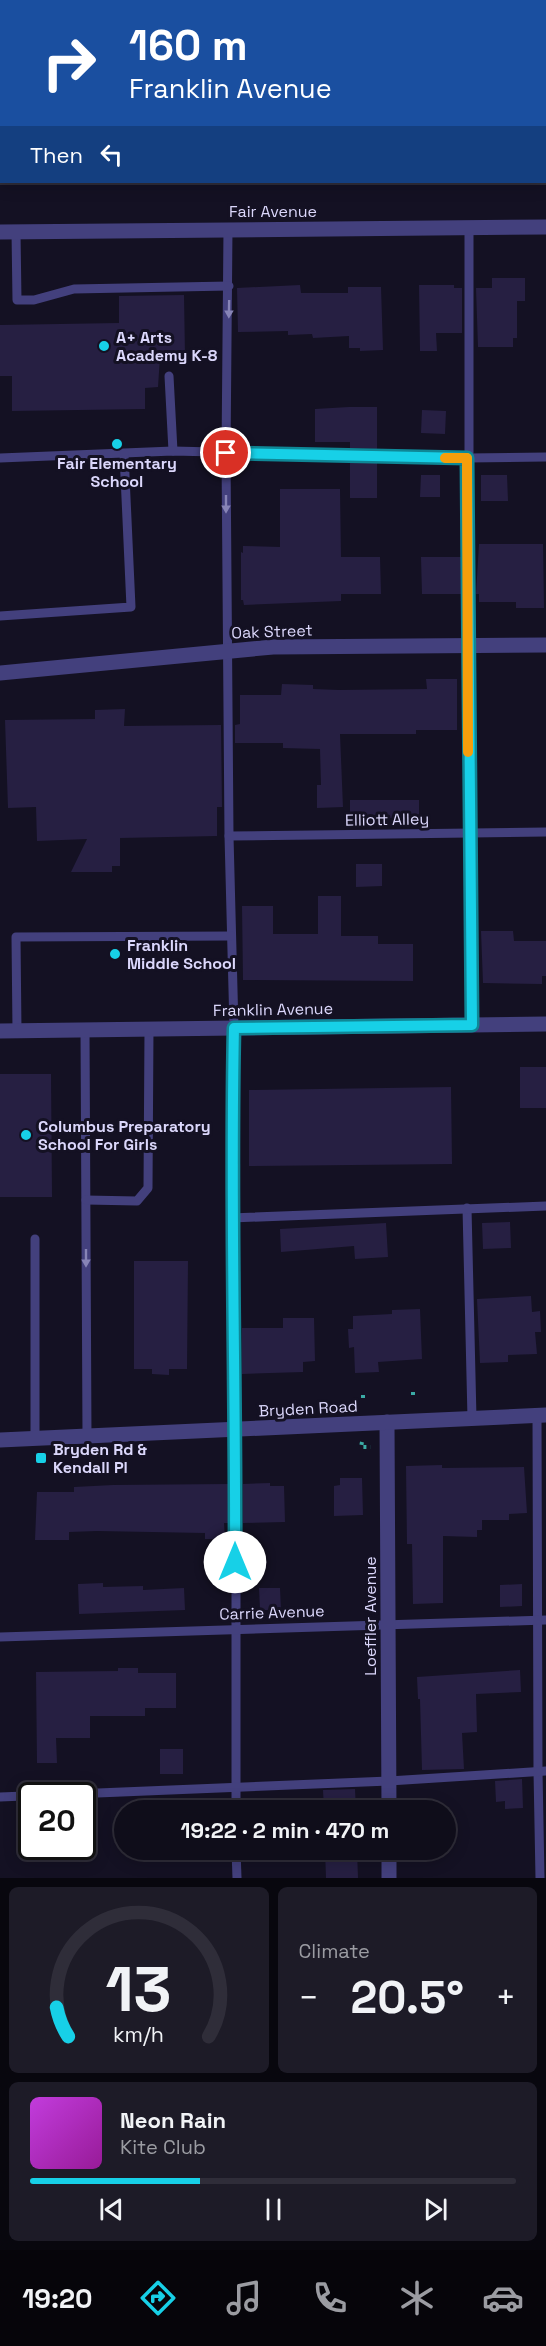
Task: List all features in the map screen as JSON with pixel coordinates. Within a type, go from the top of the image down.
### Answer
[{"type":"street","name":"Fair Avenue","points":[[0,232],[546,227]]},
{"type":"street","name":"Oak Street","points":[[0,673],[273,647],[546,645]]},
{"type":"street","name":"Franklin Avenue","points":[[0,1031],[546,1024]]},
{"type":"street","name":"Bryden Road","points":[[0,1440],[541,1415]]},
{"type":"street","name":"Loeffler Avenue","points":[[387,1422],[389,1800]]},
{"type":"street","points":[[389,1860],[390,1878]]},
{"type":"lane","points":[[469,227],[468,833],[472,1025]]},
{"type":"lane","points":[[228,229],[227,650],[234,1028],[231,1218],[236,1429],[236,1800]]},
{"type":"lane","points":[[16,232],[17,300],[34,300],[75,289],[229,286]]},
{"type":"lane","points":[[169,376],[173,451]]},
{"type":"lane","points":[[0,458],[173,451],[467,458],[546,457]]},
{"type":"lane","points":[[0,616],[130,607],[124,454]]},
{"type":"lane","name":"Elliott Alley","points":[[229,836],[546,832]]},
{"type":"lane","points":[[17,1031],[16,937],[231,936]]},
{"type":"lane","points":[[86,1200],[137,1200],[148,1188],[148,1029]]},
{"type":"lane","points":[[85,1030],[87,1436]]},
{"type":"lane","points":[[231,1218],[546,1206]]},
{"type":"lane","points":[[467,1208],[472,1418]]},
{"type":"lane","points":[[34,1239],[35,1438]]},
{"type":"lane","points":[[540,1878],[543,1620],[541,1415]]},
{"type":"lane","name":"Carrie Avenue","points":[[0,1637],[543,1620]]},
{"type":"lane","points":[[0,1797],[389,1781],[542,1771]]},
{"type":"lane","points":[[236,1860],[237,1878]]},
{"type":"path","points":[[362,1442],[361,1447],[372,1447]]},
{"type":"building","points":[[492,278],[525,278],[525,301],[517,301],[517,338],[513,338],[513,347],[478,347],[476,288],[492,288]]},
{"type":"building","points":[[300,285],[301,293],[348,293],[348,287],[381,287],[383,350],[360,351],[360,348],[349,348],[349,336],[313,338],[312,334],[288,335],[288,331],[238,332],[237,288]]},
{"type":"building","points":[[419,285],[454,285],[454,288],[462,288],[462,333],[436,333],[437,351],[420,351]]},
{"type":"building","name":"A+ Arts Academy K-8","points":[[184,295],[185,356],[160,357],[158,387],[145,388],[145,409],[12,411],[12,376],[0,376],[0,325],[119,323],[119,296]]},
{"type":"building","points":[[377,407],[377,449],[350,448],[350,442],[315,442],[315,409]]},
{"type":"building","points":[[422,410],[446,411],[445,434],[421,433]]},
{"type":"building","points":[[350,462],[377,463],[377,498],[350,498]]},
{"type":"building","points":[[421,475],[440,475],[440,497],[420,497]]},
{"type":"building","points":[[481,475],[507,475],[508,501],[481,501]]},
{"type":"building","points":[[280,489],[340,489],[341,557],[380,557],[381,594],[341,594],[341,601],[244,605],[241,600],[241,552],[243,553],[243,546],[280,547]]},
{"type":"building","points":[[479,544],[543,544],[544,608],[516,608],[516,602],[479,602],[479,594],[476,594]]},
{"type":"building","points":[[421,557],[462,557],[462,594],[422,594]]},
{"type":"building","points":[[426,679],[457,679],[457,730],[416,730],[416,734],[340,734],[343,807],[317,808],[317,785],[321,785],[320,749],[283,748],[283,743],[235,743],[235,725],[240,724],[240,695],[281,695],[282,684],[313,685],[313,689],[339,690],[427,689]]},
{"type":"building","points":[[125,709],[124,726],[221,725],[222,807],[217,807],[217,836],[120,838],[120,866],[112,866],[112,872],[71,872],[87,839],[37,841],[36,807],[8,808],[5,720],[95,719],[95,710]]},
{"type":"building","points":[[350,800],[419,800],[419,818],[350,818]]},
{"type":"building","points":[[356,864],[382,864],[382,886],[356,887]]},
{"type":"building","points":[[318,896],[341,896],[341,936],[378,936],[378,944],[413,944],[413,981],[243,980],[242,906],[273,906],[273,934],[318,934]]},
{"type":"building","points":[[481,931],[513,931],[514,941],[546,941],[546,976],[542,976],[542,984],[483,983]]},
{"type":"building","points":[[520,1067],[546,1067],[546,1108],[520,1108]]},
{"type":"building","name":"Columbus Preparatory School For Girls","points":[[0,1074],[51,1074],[52,1197],[0,1197]]},
{"type":"building","points":[[451,1087],[452,1164],[249,1166],[249,1090]]},
{"type":"building","points":[[510,1222],[511,1248],[483,1249],[482,1223]]},
{"type":"building","points":[[386,1223],[388,1257],[355,1259],[354,1246],[281,1252],[280,1229]]},
{"type":"building","points":[[134,1261],[188,1261],[187,1369],[169,1369],[169,1375],[152,1374],[152,1369],[134,1369]]},
{"type":"building","points":[[531,1296],[532,1312],[540,1311],[541,1332],[535,1332],[537,1354],[508,1355],[508,1362],[480,1363],[477,1299]]},
{"type":"building","points":[[420,1309],[422,1359],[378,1362],[379,1372],[355,1373],[354,1347],[349,1348],[348,1329],[353,1329],[353,1316],[392,1314],[392,1310]]},
{"type":"building","points":[[283,1318],[314,1318],[315,1361],[303,1362],[303,1372],[242,1374],[242,1328],[283,1328]]},
{"type":"building","points":[[442,1465],[442,1468],[524,1467],[527,1513],[509,1514],[509,1520],[482,1520],[482,1530],[477,1530],[477,1537],[443,1536],[443,1603],[413,1604],[412,1544],[407,1544],[406,1466]]},
{"type":"building","points":[[340,1478],[362,1478],[363,1515],[334,1516],[334,1486],[340,1485]]},
{"type":"building","points":[[270,1483],[270,1486],[284,1486],[285,1522],[243,1523],[243,1484]]},
{"type":"building","points":[[229,1484],[229,1523],[224,1523],[225,1539],[205,1539],[205,1533],[97,1531],[69,1532],[69,1540],[35,1540],[37,1492],[74,1492],[74,1487],[113,1485]]},
{"type":"building","points":[[103,1583],[103,1587],[143,1586],[143,1590],[184,1588],[185,1610],[79,1614],[78,1584]]},
{"type":"building","points":[[522,1584],[522,1606],[500,1607],[500,1585]]},
{"type":"building","points":[[259,1588],[280,1588],[281,1610],[260,1610]]},
{"type":"building","points":[[118,1668],[138,1668],[138,1673],[176,1673],[176,1708],[145,1708],[145,1716],[90,1716],[90,1738],[56,1738],[57,1763],[37,1763],[36,1672],[118,1671]]},
{"type":"building","points":[[520,1670],[521,1692],[476,1694],[477,1732],[462,1733],[464,1769],[422,1770],[420,1699],[418,1699],[417,1677]]},
{"type":"building","points":[[160,1749],[183,1749],[183,1774],[160,1774]]},
{"type":"building","points":[[522,1779],[523,1808],[505,1809],[505,1801],[496,1802],[495,1781]]},
{"type":"building","points":[[355,1789],[356,1800],[324,1800],[323,1790]]},
{"type":"building","points":[[325,1860],[357,1860],[358,1878],[326,1878]]},
{"type":"slow traffic","points":[[445,458],[467,458],[468,752]]},
{"type":"place","name":"A+ Arts Academy K-8","points":[[104,346]]},
{"type":"place","name":"Fair Elementary School","points":[[117,444]]},
{"type":"place","name":"Franklin Middle School","points":[[115,954]]},
{"type":"place","name":"Columbus Preparatory School For Girls","points":[[26,1135]]},
{"type":"place","name":"Bryden Rd & Kendall Pl","points":[[41,1458]]},
{"type":"route","points":[[226,453],[467,458],[468,833],[472,1025],[234,1028],[231,1218],[236,1429],[235,1562]]}]
